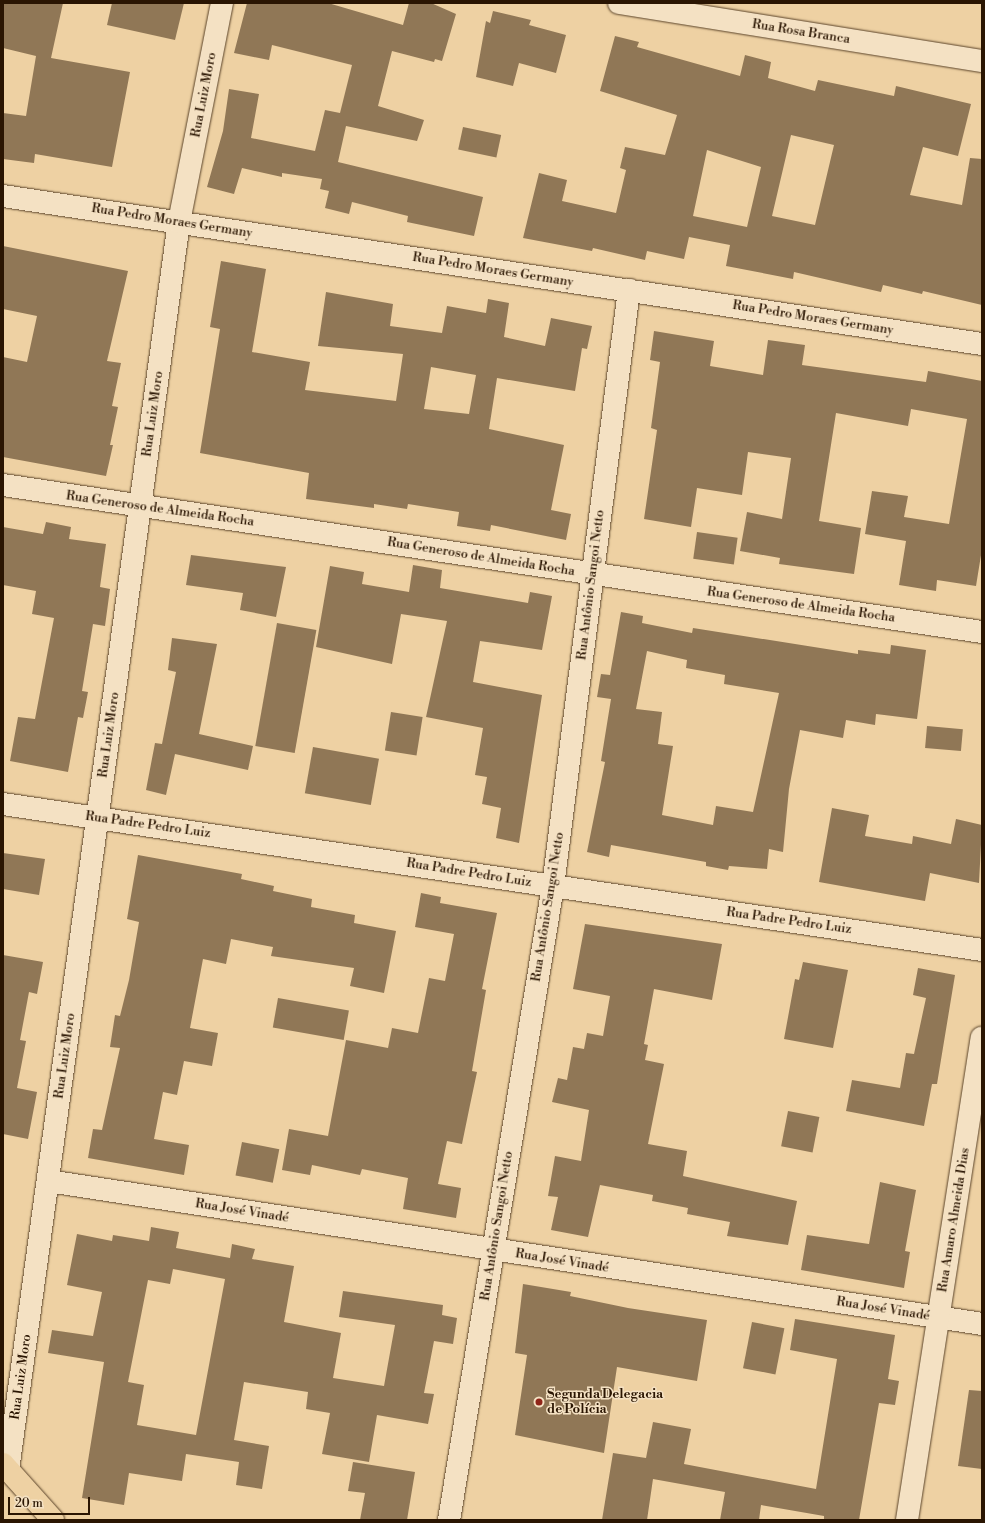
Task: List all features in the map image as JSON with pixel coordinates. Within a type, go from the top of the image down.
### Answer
[{"type":"highway","points":[[6,1467],[53,1520]]},
{"type":"street","name":"Rua Luiz Moro","points":[[6,1467],[48,1181],[179,222],[222,3]]},
{"type":"street","name":"Rua Rosa Branca","points":[[619,3],[982,61]]},
{"type":"street","name":"Rua Pedro Moraes Germany","points":[[3,196],[982,344]]},
{"type":"street","name":"Rua Antônio Sangoi Netto","points":[[449,1520],[553,886],[629,290]]},
{"type":"street","name":"Rua Generoso de Almeida Rocha","points":[[3,485],[982,632]]},
{"type":"street","name":"Rua Padre Pedro Luiz","points":[[3,804],[982,950]]},
{"type":"street","name":"Rua Amaro Almeida Dias","points":[[907,1520],[982,1038]]},
{"type":"street","name":"Rua José Vinadé","points":[[48,1181],[493,1251],[982,1324]]},
{"type":"building","points":[[3,3],[63,3],[51,58],[130,72],[112,167],[35,154],[34,163],[3,159],[3,113],[26,116],[36,56],[3,48]]},
{"type":"building","points":[[112,3],[184,3],[175,40],[107,25]]},
{"type":"building","points":[[247,3],[328,3],[403,25],[409,3],[431,3],[456,14],[442,61],[435,59],[434,62],[392,51],[378,106],[424,120],[417,141],[346,126],[338,162],[483,197],[474,236],[407,222],[408,216],[352,202],[349,214],[325,208],[329,191],[320,189],[322,179],[282,173],[282,177],[242,168],[234,194],[207,187],[223,131],[229,89],[259,94],[251,138],[315,151],[325,110],[340,113],[352,65],[272,45],[269,60],[234,53]]},
{"type":"building","points":[[493,11],[531,20],[529,25],[566,35],[556,73],[519,63],[513,86],[476,77],[486,21],[490,23]]},
{"type":"building","points":[[615,36],[639,42],[637,47],[740,76],[745,55],[771,62],[768,78],[815,91],[818,80],[894,96],[896,86],[971,104],[958,156],[923,147],[910,195],[962,205],[970,158],[982,159],[982,305],[923,291],[922,294],[883,285],[881,292],[794,272],[793,279],[726,266],[730,245],[689,237],[684,259],[647,251],[645,260],[593,248],[592,251],[523,238],[539,173],[567,180],[562,201],[616,213],[626,170],[620,168],[625,147],[665,155],[677,115],[600,91]],"holes":[[[791,135],[834,145],[815,225],[772,216]],[[707,150],[761,167],[747,227],[693,216]]]},
{"type":"building","points":[[463,127],[501,135],[496,158],[458,149]]},
{"type":"building","points":[[3,246],[128,271],[107,361],[121,363],[112,406],[118,407],[110,445],[113,445],[106,476],[3,457],[3,357],[27,362],[37,316],[3,309]]},
{"type":"building","points":[[221,261],[266,269],[252,352],[310,362],[305,390],[396,401],[403,354],[318,346],[326,292],[393,304],[390,326],[442,333],[447,306],[486,313],[488,299],[509,303],[504,337],[545,346],[551,318],[592,326],[587,349],[582,348],[575,391],[497,378],[489,429],[564,445],[551,510],[571,514],[566,540],[491,525],[490,531],[457,526],[459,512],[408,504],[407,509],[374,504],[374,508],[306,499],[309,473],[200,453],[220,329],[210,327]],"holes":[[[431,367],[476,375],[469,414],[424,409]]]},
{"type":"building","points":[[654,331],[714,341],[710,366],[763,375],[768,340],[805,345],[802,365],[926,382],[928,371],[982,381],[982,549],[976,586],[937,580],[936,591],[899,585],[906,541],[865,534],[872,491],[908,496],[904,517],[949,524],[967,419],[911,409],[908,426],[836,413],[819,521],[861,528],[854,574],[779,564],[780,558],[740,551],[747,512],[782,519],[791,458],[748,452],[742,495],[697,488],[691,527],[644,519],[657,430],[651,428],[660,362],[650,360]]},
{"type":"building","points":[[46,522],[71,527],[69,539],[106,544],[100,587],[110,589],[105,626],[93,624],[82,691],[88,692],[83,718],[78,717],[68,772],[10,761],[18,717],[35,719],[54,618],[32,614],[36,591],[3,585],[3,527],[43,534]]},
{"type":"building","points":[[697,532],[738,538],[734,564],[693,559]]},
{"type":"building","points":[[191,555],[286,567],[276,617],[240,610],[243,593],[186,585]]},
{"type":"building","points":[[413,565],[442,570],[440,588],[528,603],[530,592],[552,596],[542,650],[480,641],[473,682],[542,695],[519,843],[496,838],[501,808],[482,804],[487,777],[475,775],[483,728],[426,717],[447,621],[401,614],[392,664],[316,647],[330,566],[364,572],[362,584],[409,592]]},
{"type":"building","points":[[621,612],[643,616],[642,623],[692,633],[693,628],[858,654],[858,650],[890,654],[891,645],[926,650],[917,719],[876,714],[875,725],[846,720],[843,738],[800,730],[789,789],[783,852],[769,849],[767,869],[729,866],[728,870],[706,866],[706,862],[611,845],[609,857],[587,852],[605,762],[601,761],[611,699],[597,697],[601,674],[610,675]],"holes":[[[647,651],[687,660],[686,668],[725,675],[724,684],[779,693],[753,812],[716,806],[713,825],[662,815],[673,746],[658,744],[662,712],[636,709]]]},
{"type":"building","points":[[277,623],[316,630],[295,753],[255,746]]},
{"type":"building","points":[[172,638],[217,644],[199,734],[253,746],[248,770],[175,754],[166,795],[146,790],[155,743],[162,744],[176,672],[168,670]]},
{"type":"building","points":[[391,712],[423,717],[417,756],[385,751]]},
{"type":"building","points":[[927,726],[963,729],[961,751],[925,748]]},
{"type":"building","points":[[313,747],[379,759],[371,805],[305,793]]},
{"type":"building","points":[[832,808],[869,815],[865,836],[912,844],[913,836],[951,844],[956,819],[982,825],[979,883],[930,873],[925,901],[819,882]]},
{"type":"building","points":[[3,853],[45,859],[39,895],[3,889]]},
{"type":"building","points":[[138,855],[242,874],[241,879],[274,886],[273,891],[312,899],[311,907],[355,915],[354,923],[396,931],[384,993],[350,986],[354,968],[271,956],[273,947],[231,939],[226,964],[203,959],[190,1028],[218,1033],[212,1066],[184,1061],[177,1095],[163,1092],[154,1139],[189,1145],[184,1175],[88,1158],[93,1129],[102,1130],[120,1048],[110,1047],[115,1015],[120,1016],[129,980],[139,922],[127,919]]},
{"type":"building","points":[[421,893],[441,897],[440,903],[497,913],[482,989],[486,990],[472,1071],[477,1072],[462,1144],[447,1141],[438,1184],[461,1188],[456,1218],[403,1209],[408,1178],[362,1169],[360,1175],[312,1165],[310,1175],[282,1170],[289,1129],[328,1136],[346,1040],[388,1048],[392,1028],[418,1033],[429,978],[445,981],[454,934],[415,927]]},
{"type":"building","points":[[585,924],[722,944],[712,1000],[654,989],[644,1044],[648,1045],[645,1060],[664,1064],[648,1144],[687,1151],[683,1176],[797,1201],[788,1245],[727,1236],[730,1222],[687,1214],[688,1208],[652,1201],[653,1195],[600,1185],[588,1237],[551,1230],[558,1197],[548,1196],[555,1156],[581,1161],[589,1110],[552,1102],[558,1078],[567,1080],[573,1047],[584,1049],[587,1033],[603,1036],[610,996],[573,989]]},
{"type":"building","points":[[3,955],[43,962],[37,994],[29,992],[20,1040],[26,1041],[17,1088],[37,1092],[28,1139],[3,1134]]},
{"type":"building","points":[[803,962],[848,970],[833,1048],[784,1039],[795,979],[799,980]]},
{"type":"building","points":[[918,968],[955,975],[937,1084],[932,1084],[924,1126],[846,1111],[852,1080],[900,1088],[906,1053],[914,1054],[926,998],[913,995]]},
{"type":"building","points":[[278,998],[349,1011],[344,1040],[273,1028]]},
{"type":"building","points":[[788,1111],[819,1117],[813,1152],[781,1146]]},
{"type":"building","points":[[242,1142],[279,1149],[273,1183],[236,1175]]},
{"type":"building","points":[[880,1182],[916,1190],[905,1251],[910,1252],[904,1288],[801,1270],[807,1235],[869,1244]]},
{"type":"building","points":[[151,1227],[179,1232],[176,1248],[230,1258],[232,1244],[255,1249],[252,1259],[294,1266],[284,1322],[341,1333],[333,1378],[384,1386],[395,1325],[339,1317],[343,1291],[443,1305],[442,1315],[457,1318],[453,1344],[434,1341],[424,1393],[434,1394],[428,1424],[377,1415],[369,1462],[322,1454],[330,1413],[306,1409],[308,1392],[244,1382],[234,1440],[269,1446],[262,1489],[236,1485],[239,1462],[186,1454],[182,1481],[129,1473],[124,1505],[82,1498],[104,1362],[48,1353],[52,1330],[93,1336],[102,1292],[67,1285],[77,1234],[112,1241],[113,1235],[149,1241]],"holes":[[[173,1269],[225,1279],[196,1435],[137,1425],[144,1385],[128,1382],[148,1280],[170,1284]]]},
{"type":"building","points":[[523,1284],[571,1292],[570,1296],[628,1308],[707,1320],[697,1381],[617,1367],[604,1453],[515,1435],[527,1355],[515,1353]]},
{"type":"building","points":[[795,1319],[895,1335],[888,1379],[899,1381],[895,1405],[879,1403],[859,1520],[824,1520],[824,1516],[761,1505],[759,1520],[720,1520],[725,1492],[653,1479],[647,1520],[602,1520],[613,1453],[646,1458],[653,1422],[691,1429],[684,1464],[816,1489],[837,1359],[790,1350]]},
{"type":"building","points":[[752,1322],[784,1328],[775,1374],[743,1368]]},
{"type":"building","points":[[969,1390],[982,1391],[982,1469],[958,1466]]},
{"type":"building","points":[[353,1462],[415,1472],[407,1520],[360,1520],[365,1493],[348,1491]]},
{"type":"place","name":"Segunda Delegacia de Polícia","points":[[539,1402]]}]
